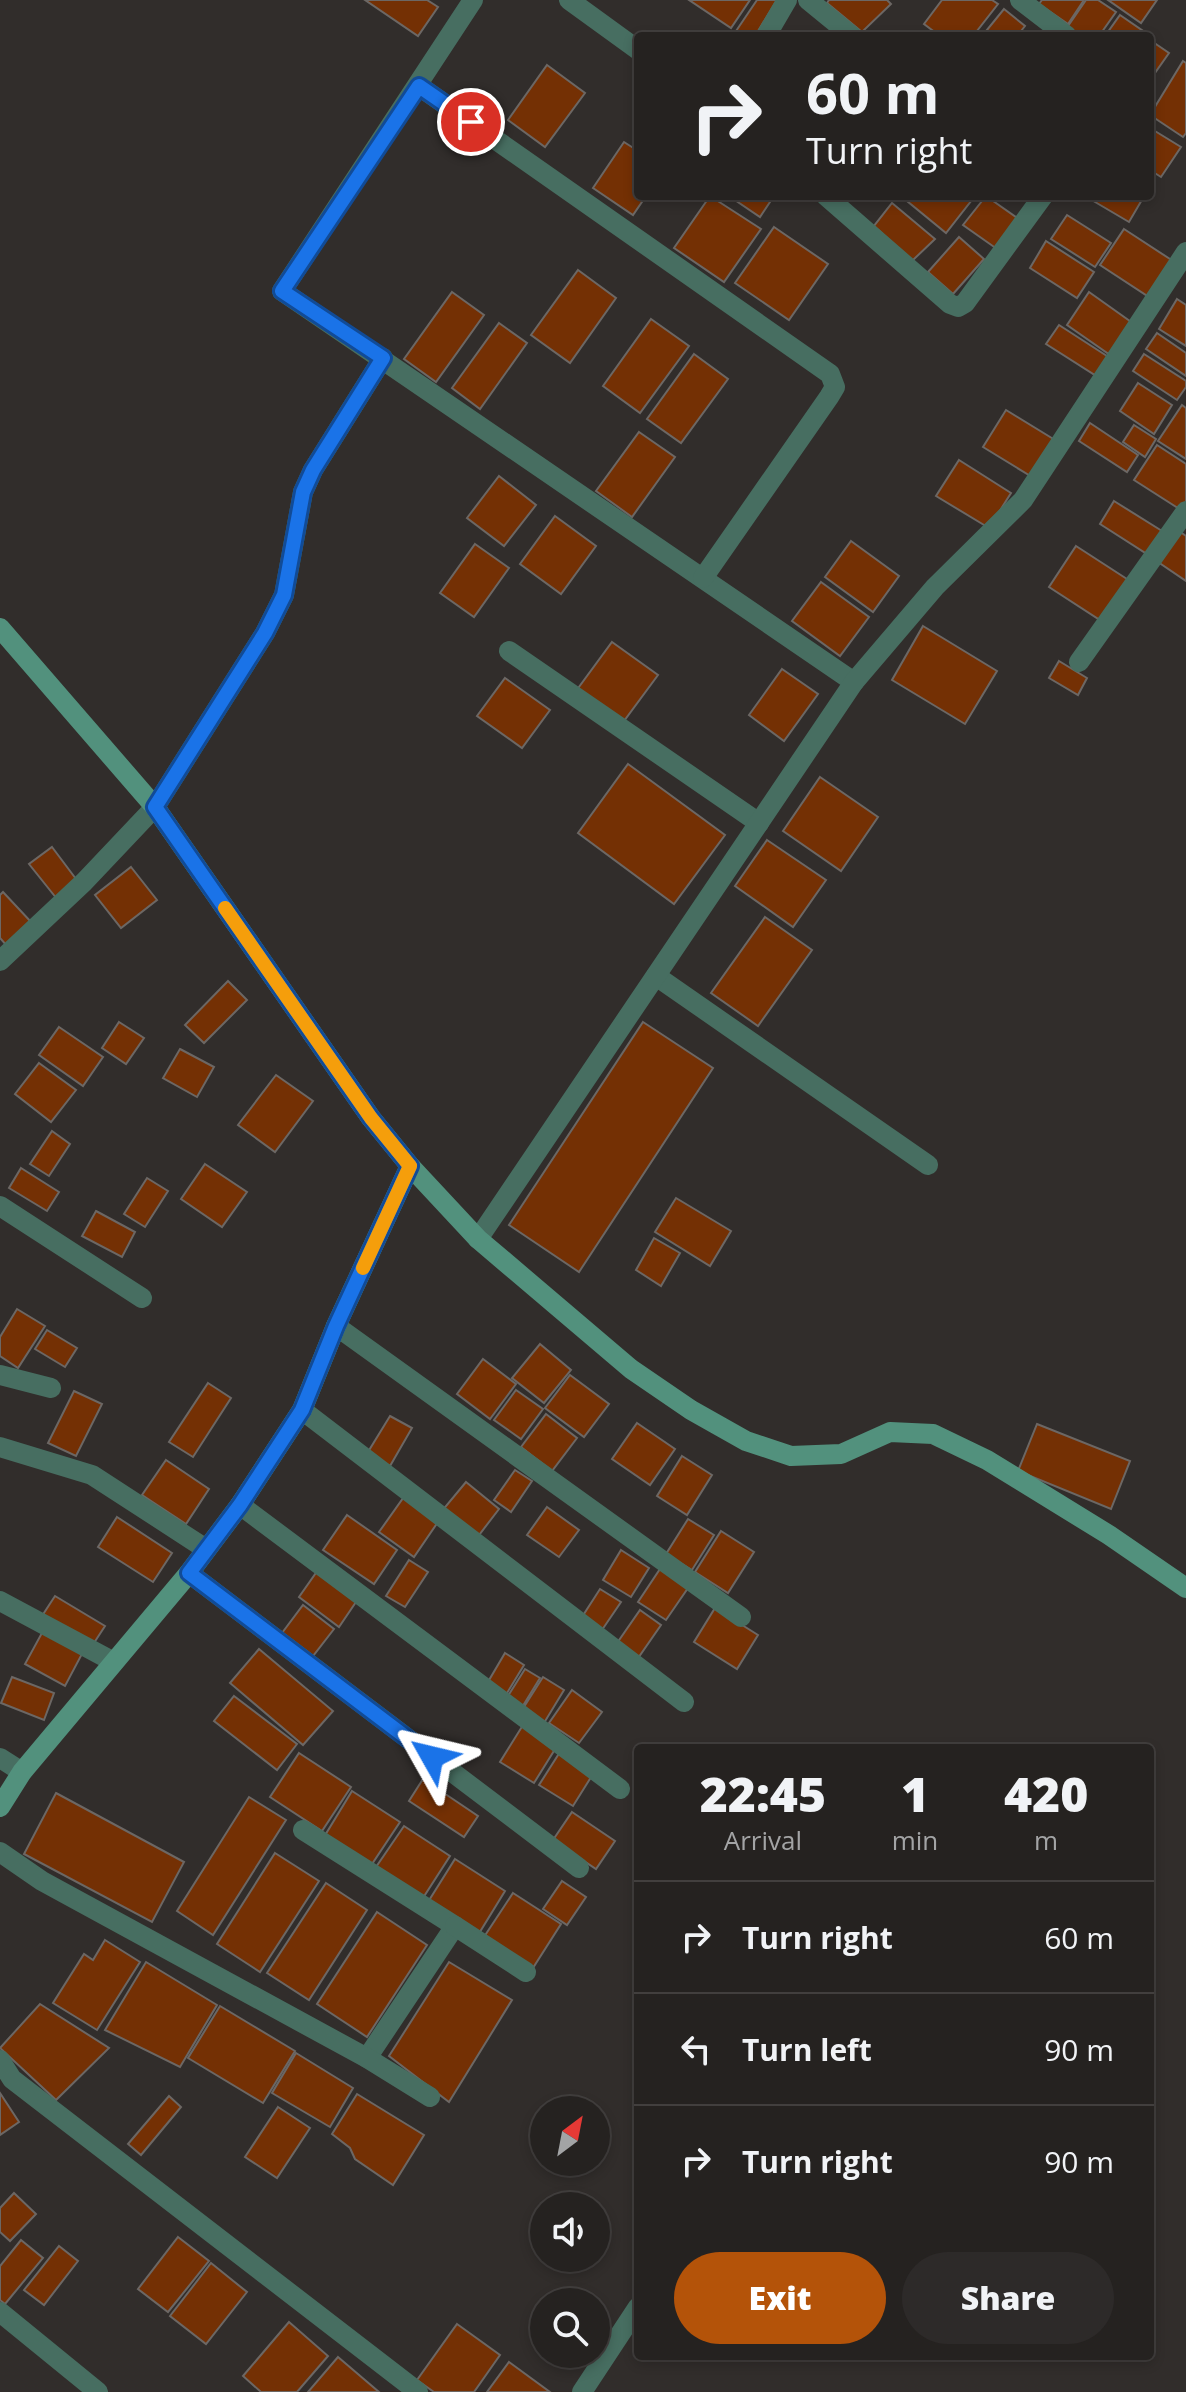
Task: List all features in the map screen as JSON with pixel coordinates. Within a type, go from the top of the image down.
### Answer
[{"type":"street","points":[[473,0],[282,291],[854,682]]},
{"type":"street","points":[[569,0],[634,47]]},
{"type":"street","points":[[768,32],[787,0]]},
{"type":"street","points":[[808,0],[847,32]]},
{"type":"street","points":[[1020,0],[1062,32]]},
{"type":"street","points":[[419,86],[830,374],[835,387],[829,397],[703,578]]},
{"type":"street","points":[[831,200],[950,304],[958,307],[965,303],[1040,200]]},
{"type":"street","points":[[478,1239],[854,682],[935,587],[1023,500],[1186,252]]},
{"type":"street","points":[[0,961],[84,882],[155,807],[265,633],[284,595],[308,481],[336,429],[383,358]]},
{"type":"street","points":[[1079,662],[1186,511]]},
{"type":"street","points":[[0,628],[155,807],[371,1118],[410,1166],[478,1239],[631,1369],[691,1410],[746,1441],[791,1456],[841,1454],[890,1432],[933,1434],[987,1460],[1109,1535],[1186,1588]]},
{"type":"street","points":[[509,651],[759,823]]},
{"type":"street","points":[[656,976],[928,1165]]},
{"type":"street","points":[[0,1807],[22,1772],[189,1573],[240,1505],[302,1410],[336,1326],[410,1166]]},
{"type":"street","points":[[0,1206],[142,1298]]},
{"type":"street","points":[[336,1326],[741,1617]]},
{"type":"street","points":[[0,1375],[51,1388]]},
{"type":"street","points":[[302,1410],[684,1702]]},
{"type":"street","points":[[0,1447],[92,1475],[206,1549]]},
{"type":"street","points":[[240,1505],[620,1789]]},
{"type":"street","points":[[189,1573],[579,1868]]},
{"type":"street","points":[[0,1601],[114,1662]]},
{"type":"street","points":[[0,1758],[22,1772]]},
{"type":"street","points":[[303,1830],[526,1972]]},
{"type":"street","points":[[0,1852],[42,1881],[367,2058],[430,2097]]},
{"type":"street","points":[[367,2058],[455,1926]]},
{"type":"street","points":[[0,2060],[12,2079],[418,2392]]},
{"type":"street","points":[[0,2312],[98,2392]]},
{"type":"street","points":[[582,2392],[634,2313]]},
{"type":"building","points":[[365,0],[427,0],[438,7],[418,36]]},
{"type":"building","points":[[689,0],[750,0],[731,28]]},
{"type":"building","points":[[757,0],[777,0],[757,32],[735,32]]},
{"type":"building","points":[[829,0],[887,0],[891,4],[862,32],[827,3]]},
{"type":"building","points":[[942,0],[992,0],[998,4],[976,32],[935,32],[924,24]]},
{"type":"building","points":[[1042,0],[1084,0],[1068,24],[1039,4]]},
{"type":"building","points":[[1086,0],[1098,0],[1116,12],[1102,32],[1070,32],[1066,29]]},
{"type":"building","points":[[1108,0],[1157,0],[1141,23]]},
{"type":"building","points":[[1004,9],[1025,26],[1020,32],[985,32]]},
{"type":"building","points":[[1120,15],[1145,32],[1108,32]]},
{"type":"building","points":[[1154,43],[1169,53],[1154,74]]},
{"type":"building","points":[[1183,61],[1186,63],[1186,133],[1183,137],[1154,118],[1154,108]]},
{"type":"building","points":[[547,65],[585,93],[545,147],[508,120]]},
{"type":"building","points":[[1154,130],[1181,147],[1161,177],[1154,173]]},
{"type":"building","points":[[624,142],[634,148],[634,200],[643,200],[633,215],[593,188]]},
{"type":"building","points":[[707,200],[716,200],[761,229],[724,282],[674,248]]},
{"type":"building","points":[[735,200],[771,200],[760,217]]},
{"type":"building","points":[[908,200],[972,200],[946,233]]},
{"type":"building","points":[[983,200],[992,200],[1020,220],[997,249],[963,225]]},
{"type":"building","points":[[1092,200],[1142,200],[1129,222]]},
{"type":"building","points":[[892,203],[935,239],[912,261],[874,226]]},
{"type":"building","points":[[1067,215],[1111,243],[1095,267],[1051,239]]},
{"type":"building","points":[[774,227],[828,264],[789,320],[735,283]]},
{"type":"building","points":[[1124,229],[1173,261],[1149,297],[1100,265]]},
{"type":"building","points":[[959,237],[984,259],[953,294],[928,272]]},
{"type":"building","points":[[1046,241],[1094,272],[1077,298],[1030,268]]},
{"type":"building","points":[[578,270],[616,298],[570,363],[531,335]]},
{"type":"building","points":[[452,292],[484,315],[436,382],[404,359]]},
{"type":"building","points":[[1089,292],[1134,324],[1113,357],[1067,325]]},
{"type":"building","points":[[1177,299],[1186,305],[1186,346],[1159,329]]},
{"type":"building","points":[[651,319],[689,346],[640,413],[603,386]]},
{"type":"building","points":[[499,323],[527,343],[480,409],[452,388]]},
{"type":"building","points":[[1059,325],[1110,358],[1098,377],[1046,344]]},
{"type":"building","points":[[1157,333],[1186,353],[1186,376],[1146,349]]},
{"type":"building","points":[[694,354],[728,379],[681,443],[647,419]]},
{"type":"building","points":[[1144,354],[1186,381],[1186,387],[1177,400],[1133,371]]},
{"type":"building","points":[[1138,383],[1172,405],[1154,434],[1120,411]]},
{"type":"building","points":[[1182,405],[1186,408],[1186,459],[1158,441]]},
{"type":"building","points":[[1006,410],[1055,440],[1032,477],[983,447]]},
{"type":"building","points":[[1090,423],[1138,455],[1127,472],[1079,441]]},
{"type":"building","points":[[1134,425],[1156,439],[1145,457],[1123,442]]},
{"type":"building","points":[[639,432],[675,457],[632,517],[596,491]]},
{"type":"building","points":[[1157,445],[1186,464],[1186,502],[1181,510],[1134,480]]},
{"type":"building","points":[[959,460],[1011,493],[989,528],[936,496]]},
{"type":"building","points":[[499,476],[536,505],[504,546],[467,518]]},
{"type":"building","points":[[1114,501],[1162,531],[1147,554],[1100,524]]},
{"type":"building","points":[[555,516],[596,546],[561,594],[520,564]]},
{"type":"building","points":[[1179,531],[1186,536],[1186,581],[1158,562]]},
{"type":"building","points":[[851,541],[899,576],[873,612],[825,577]]},
{"type":"building","points":[[475,544],[509,568],[474,617],[440,593]]},
{"type":"building","points":[[1076,546],[1130,581],[1103,622],[1049,587]]},
{"type":"building","points":[[821,582],[869,617],[840,656],[792,621]]},
{"type":"building","points":[[923,626],[997,671],[965,724],[892,680]]},
{"type":"building","points":[[612,642],[658,675],[621,725],[576,691]]},
{"type":"building","points":[[1059,661],[1087,678],[1078,695],[1049,678]]},
{"type":"building","points":[[782,669],[818,694],[784,741],[749,715]]},
{"type":"building","points":[[505,678],[550,710],[522,748],[477,716]]},
{"type":"building","points":[[628,764],[725,835],[674,904],[578,833]]},
{"type":"building","points":[[820,777],[878,817],[841,871],[783,831]]},
{"type":"building","points":[[767,840],[826,880],[793,927],[735,886]]},
{"type":"building","points":[[52,847],[79,883],[57,899],[29,864]]},
{"type":"building","points":[[131,867],[157,900],[121,928],[95,895]]},
{"type":"building","points":[[3,892],[32,923],[7,946],[0,938],[0,895]]},
{"type":"building","points":[[765,917],[812,950],[758,1026],[711,993]]},
{"type":"building","points":[[228,981],[247,1000],[204,1043],[185,1025]]},
{"type":"building","points":[[119,1022],[144,1038],[126,1064],[102,1048]]},
{"type":"building","points":[[643,1022],[713,1068],[579,1272],[509,1225]]},
{"type":"building","points":[[59,1027],[103,1057],[83,1086],[39,1055]]},
{"type":"building","points":[[180,1049],[214,1067],[197,1097],[163,1078]]},
{"type":"building","points":[[39,1063],[76,1090],[51,1122],[15,1094]]},
{"type":"building","points":[[276,1075],[313,1101],[275,1152],[238,1125]]},
{"type":"building","points":[[52,1131],[70,1144],[49,1176],[30,1164]]},
{"type":"building","points":[[205,1164],[247,1192],[222,1227],[181,1199]]},
{"type":"building","points":[[21,1168],[59,1192],[47,1211],[9,1188]]},
{"type":"building","points":[[147,1178],[168,1191],[145,1227],[124,1214]]},
{"type":"building","points":[[676,1198],[731,1231],[710,1266],[655,1232]]},
{"type":"building","points":[[96,1211],[135,1232],[122,1257],[82,1236]]},
{"type":"building","points":[[654,1238],[680,1253],[661,1286],[636,1270]]},
{"type":"building","points":[[17,1309],[45,1326],[18,1368],[0,1356],[0,1337]]},
{"type":"building","points":[[47,1330],[77,1348],[65,1367],[35,1349]]},
{"type":"building","points":[[540,1344],[571,1370],[544,1403],[512,1378]]},
{"type":"building","points":[[483,1359],[516,1384],[490,1419],[457,1394]]},
{"type":"building","points":[[570,1375],[609,1404],[584,1437],[545,1408]]},
{"type":"building","points":[[208,1383],[231,1398],[193,1457],[169,1442]]},
{"type":"building","points":[[516,1390],[543,1409],[521,1439],[494,1420]]},
{"type":"building","points":[[74,1391],[102,1404],[76,1456],[48,1443]]},
{"type":"building","points":[[546,1414],[577,1438],[552,1471],[521,1447]]},
{"type":"building","points":[[390,1416],[412,1428],[390,1466],[368,1452]]},
{"type":"building","points":[[637,1423],[675,1449],[650,1485],[612,1459]]},
{"type":"building","points":[[1037,1424],[1130,1461],[1111,1509],[1018,1471]]},
{"type":"building","points":[[682,1456],[712,1475],[687,1515],[657,1496]]},
{"type":"building","points":[[166,1460],[209,1489],[186,1524],[142,1495]]},
{"type":"building","points":[[515,1470],[532,1481],[511,1512],[494,1500]]},
{"type":"building","points":[[466,1482],[499,1509],[476,1539],[441,1512]]},
{"type":"building","points":[[406,1494],[440,1519],[414,1557],[379,1532]]},
{"type":"building","points":[[547,1507],[579,1530],[559,1557],[527,1535]]},
{"type":"building","points":[[347,1515],[397,1550],[374,1584],[323,1550]]},
{"type":"building","points":[[117,1517],[172,1553],[153,1582],[98,1547]]},
{"type":"building","points":[[688,1519],[714,1535],[692,1570],[666,1554]]},
{"type":"building","points":[[721,1531],[754,1552],[728,1593],[695,1572]]},
{"type":"building","points":[[621,1550],[649,1568],[631,1597],[603,1580]]},
{"type":"building","points":[[409,1560],[428,1572],[405,1607],[386,1596]]},
{"type":"building","points":[[660,1569],[688,1588],[666,1620],[638,1602]]},
{"type":"building","points":[[318,1570],[358,1599],[339,1627],[299,1597]]},
{"type":"building","points":[[600,1589],[621,1602],[602,1630],[582,1617]]},
{"type":"building","points":[[55,1596],[105,1626],[92,1646],[42,1616]]},
{"type":"building","points":[[303,1605],[334,1629],[313,1656],[282,1633]]},
{"type":"building","points":[[715,1608],[758,1635],[737,1669],[694,1642]]},
{"type":"building","points":[[640,1610],[661,1625],[636,1661],[615,1646]]},
{"type":"building","points":[[43,1631],[83,1652],[65,1686],[25,1664]]},
{"type":"building","points":[[259,1649],[333,1711],[303,1745],[230,1683]]},
{"type":"building","points":[[505,1653],[524,1665],[504,1698],[485,1687]]},
{"type":"building","points":[[525,1669],[540,1678],[521,1709],[506,1699]]},
{"type":"building","points":[[12,1677],[54,1693],[44,1720],[1,1703]]},
{"type":"building","points":[[543,1677],[564,1690],[544,1723],[522,1710]]},
{"type":"building","points":[[572,1690],[602,1712],[579,1743],[549,1723]]},
{"type":"building","points":[[234,1696],[297,1744],[277,1770],[214,1721]]},
{"type":"building","points":[[523,1725],[557,1746],[534,1783],[500,1762]]},
{"type":"building","points":[[560,1752],[593,1774],[573,1806],[539,1785]]},
{"type":"building","points":[[299,1753],[351,1787],[322,1831],[270,1797]]},
{"type":"building","points":[[423,1779],[478,1816],[464,1837],[409,1801]]},
{"type":"building","points":[[352,1791],[400,1822],[370,1867],[324,1837]]},
{"type":"building","points":[[56,1793],[184,1862],[152,1922],[24,1854]]},
{"type":"building","points":[[249,1797],[286,1820],[213,1935],[177,1911]]},
{"type":"building","points":[[572,1812],[615,1841],[596,1869],[553,1840]]},
{"type":"building","points":[[404,1826],[450,1856],[421,1901],[374,1870]]},
{"type":"building","points":[[275,1853],[319,1881],[260,1972],[217,1944]]},
{"type":"building","points":[[455,1859],[505,1891],[478,1935],[428,1902]]},
{"type":"building","points":[[562,1881],[586,1897],[567,1925],[543,1909]]},
{"type":"building","points":[[326,1883],[367,1910],[309,2000],[267,1973]]},
{"type":"building","points":[[513,1893],[561,1924],[531,1971],[482,1940]]},
{"type":"building","points":[[377,1912],[427,1945],[367,2037],[317,2004]]},
{"type":"building","points":[[105,1940],[140,1962],[97,2030],[53,2003],[84,1954],[93,1960]]},
{"type":"building","points":[[146,1962],[217,2005],[180,2067],[105,2030]]},
{"type":"building","points":[[449,1962],[512,2000],[449,2102],[389,2056]]},
{"type":"building","points":[[40,2004],[109,2048],[56,2100],[0,2048]]},
{"type":"building","points":[[220,2006],[295,2051],[263,2103],[188,2058]]},
{"type":"building","points":[[296,2053],[353,2088],[330,2127],[272,2093]]},
{"type":"building","points":[[0,2093],[19,2122],[0,2135]]},
{"type":"building","points":[[357,2094],[424,2135],[393,2185],[355,2159],[350,2148],[332,2134]]},
{"type":"building","points":[[169,2096],[181,2107],[141,2155],[128,2144]]},
{"type":"building","points":[[278,2107],[310,2128],[277,2178],[245,2157]]},
{"type":"building","points":[[14,2193],[36,2214],[10,2241],[0,2232],[0,2208]]},
{"type":"building","points":[[178,2237],[209,2261],[168,2312],[138,2289]]},
{"type":"building","points":[[21,2240],[43,2258],[5,2304],[0,2300],[0,2266]]},
{"type":"building","points":[[59,2246],[78,2261],[44,2305],[24,2290]]},
{"type":"building","points":[[211,2263],[247,2292],[206,2344],[170,2316]]},
{"type":"building","points":[[289,2322],[328,2356],[297,2392],[261,2392],[243,2376]]},
{"type":"building","points":[[457,2324],[500,2355],[474,2392],[434,2392],[417,2380]]},
{"type":"building","points":[[338,2357],[379,2392],[308,2392]]},
{"type":"building","points":[[509,2362],[550,2392],[487,2392]]},
{"type":"slow traffic","points":[[225,908],[371,1118],[410,1166],[363,1268]]},
{"type":"route","points":[[432,1757],[189,1573],[240,1505],[302,1410],[336,1326],[410,1166],[371,1118],[155,807],[265,633],[284,595],[303,492],[336,429],[383,358],[282,291],[419,86],[471,122]]}]
